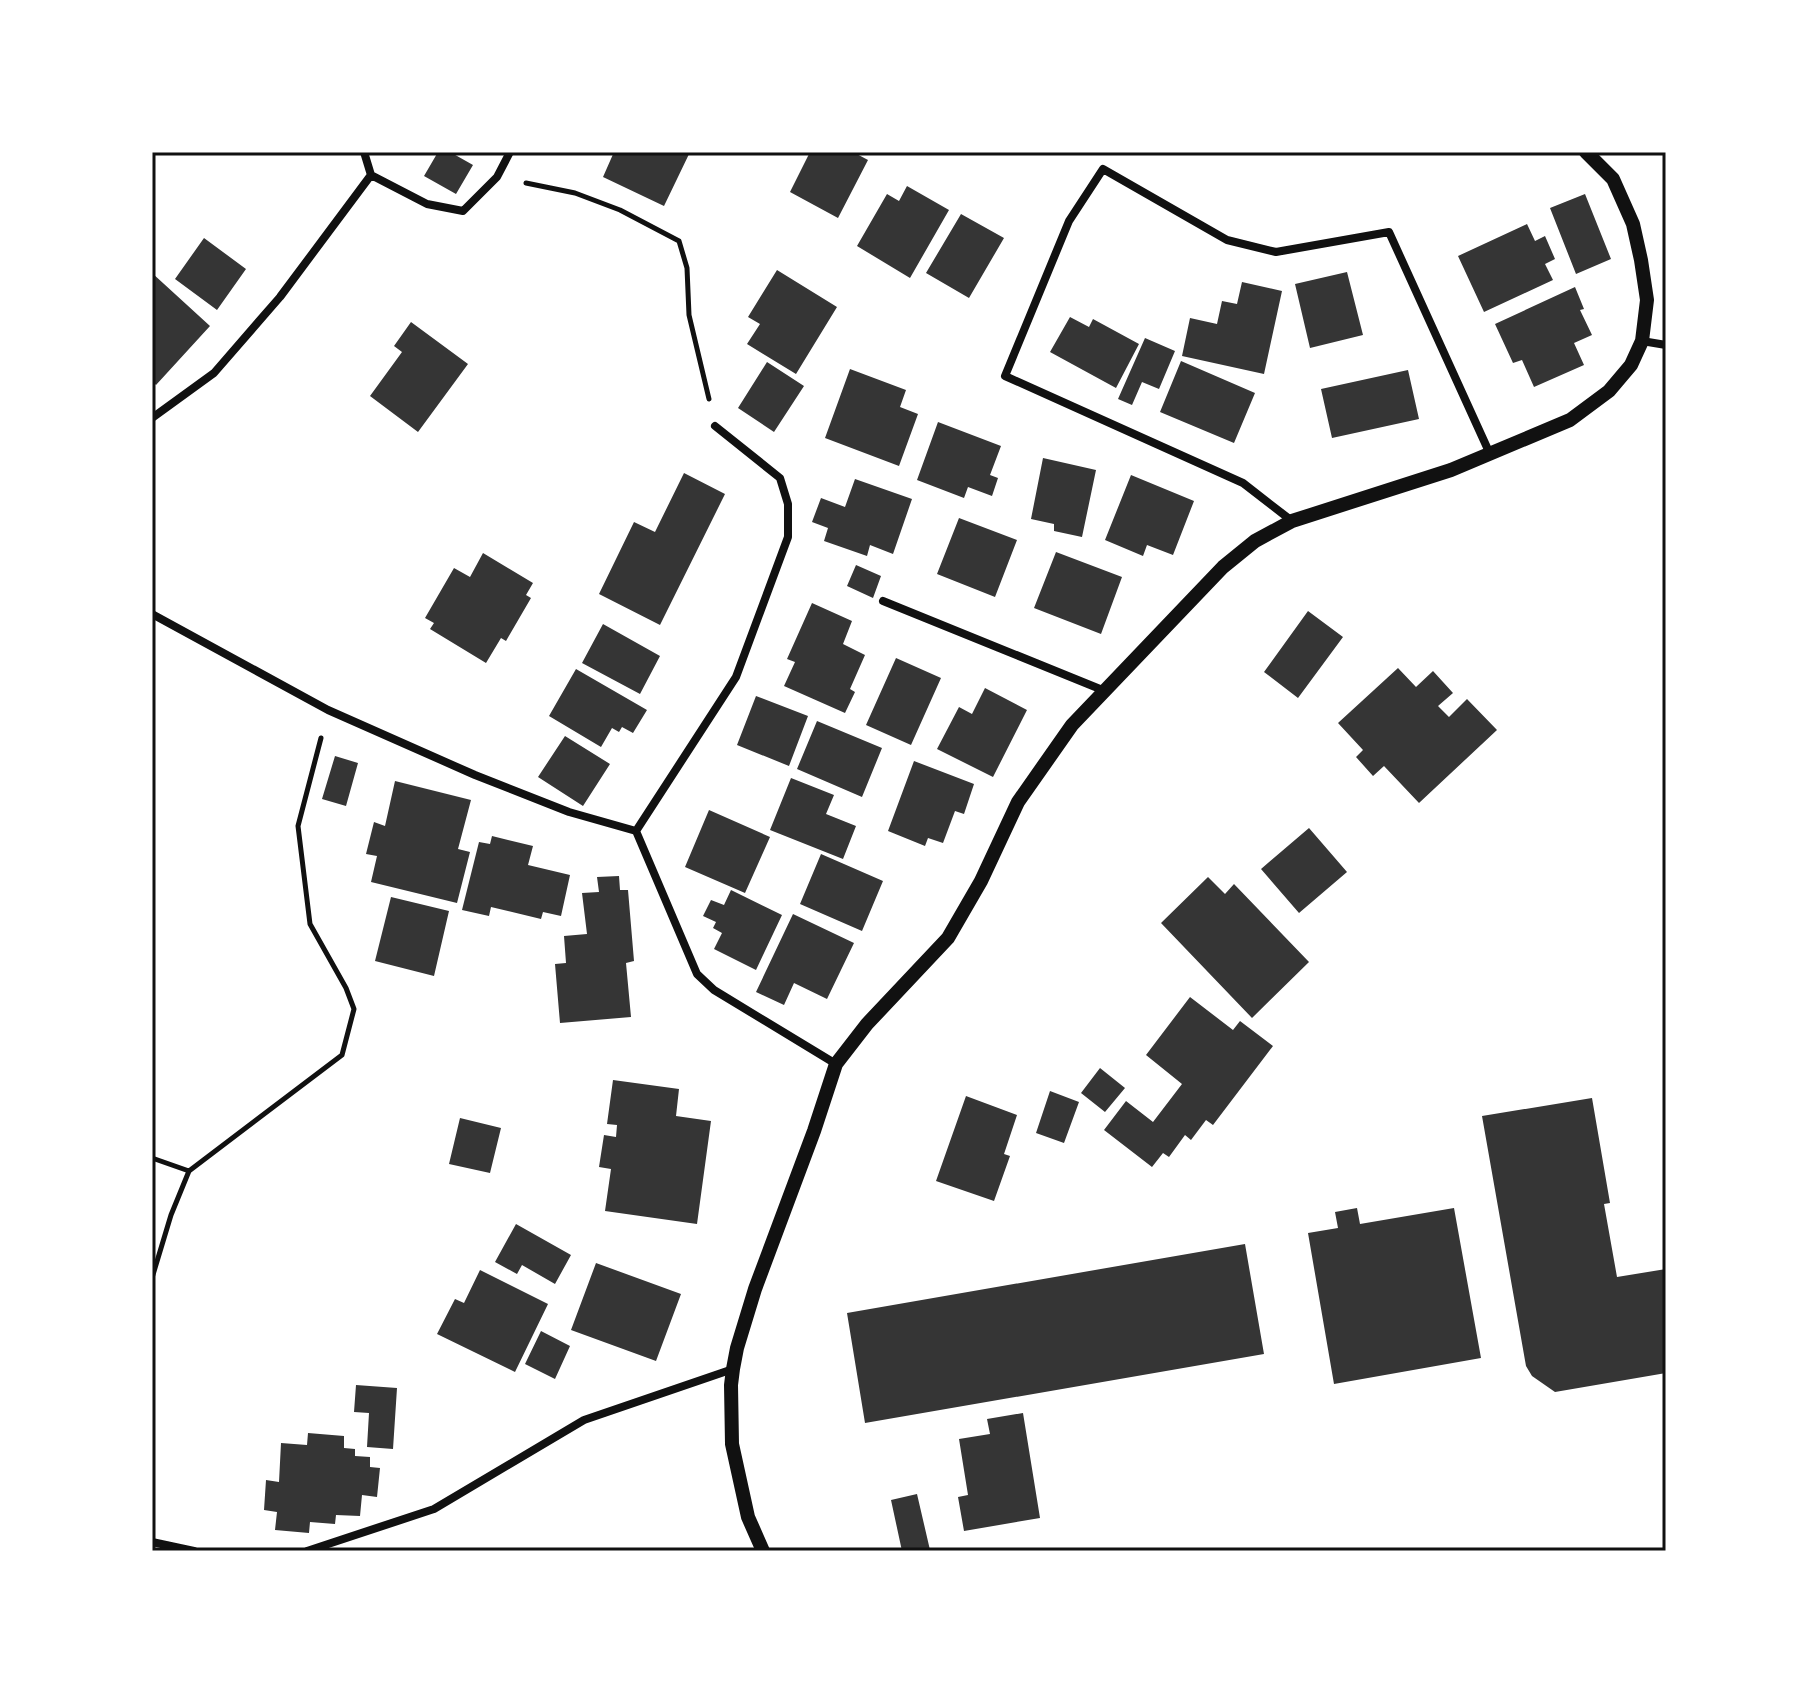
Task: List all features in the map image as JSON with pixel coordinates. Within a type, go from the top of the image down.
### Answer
[{"type":"street","points":[[364,152],[371,175],[427,204],[463,211],[497,177],[510,152]]},
{"type":"street","points":[[763,1551],[748,1517],[732,1444],[733,1369],[755,1289],[836,1064],[867,1024],[948,938],[981,881],[1018,802],[1072,725],[1223,567],[1255,541],[1292,521],[1451,470],[1570,420],[1609,391],[1631,365],[1642,341],[1647,300],[1641,260],[1633,224],[1613,179],[1586,152]]},
{"type":"street","points":[[1292,521],[1243,483],[1005,376],[1069,221],[1103,169],[1227,240],[1276,252],[1389,232],[1490,454]]},
{"type":"street","points":[[152,418],[214,373],[280,297],[371,175]]},
{"type":"street","points":[[1642,341],[1666,345]]},
{"type":"street","points":[[636,831],[736,677],[788,537],[788,504],[780,478],[715,426]]},
{"type":"street","points":[[883,601],[1105,691]]},
{"type":"street","points":[[152,614],[328,710],[475,775],[569,812],[636,831]]},
{"type":"street","points":[[636,831],[697,974],[714,990],[836,1064]]},
{"type":"street","points":[[307,1551],[434,1509],[584,1420],[733,1369]]},
{"type":"street","points":[[152,1542],[194,1551]]},
{"type":"path","points":[[497,177],[575,193],[620,210],[679,241],[687,268],[689,315],[715,426]]},
{"type":"path","points":[[152,1278],[171,1215],[189,1171],[342,1055],[354,1009],[346,988],[310,924],[298,826],[328,710]]},
{"type":"path","points":[[152,1158],[189,1171]]},
{"type":"building","points":[[438,152],[450,152],[473,165],[456,194],[424,176]]},
{"type":"building","points":[[614,152],[690,152],[664,206],[603,177]]},
{"type":"building","points":[[810,152],[853,152],[868,160],[838,218],[790,192]]},
{"type":"building","points":[[907,186],[949,210],[910,278],[857,246],[887,194],[899,201]]},
{"type":"building","points":[[1585,194],[1611,259],[1576,274],[1550,208]]},
{"type":"building","points":[[961,214],[1004,238],[969,298],[926,273]]},
{"type":"building","points":[[1527,224],[1535,241],[1545,236],[1555,259],[1545,264],[1553,280],[1484,312],[1458,256]]},
{"type":"building","points":[[204,238],[246,269],[217,310],[175,279]]},
{"type":"building","points":[[777,270],[837,307],[796,374],[747,344],[760,324],[748,317]]},
{"type":"building","points":[[1347,272],[1363,335],[1310,348],[1295,284]]},
{"type":"building","points":[[152,273],[210,326],[156,385],[152,381]]},
{"type":"building","points":[[1242,282],[1282,291],[1264,374],[1182,356],[1190,318],[1217,324],[1222,301],[1237,304]]},
{"type":"building","points":[[1575,287],[1584,309],[1580,310],[1592,335],[1574,343],[1584,365],[1534,387],[1522,360],[1513,363],[1495,324]]},
{"type":"building","points":[[1070,317],[1089,327],[1093,319],[1139,344],[1116,388],[1050,352]]},
{"type":"building","points":[[411,322],[468,364],[418,432],[370,396],[402,352],[394,346]]},
{"type":"building","points":[[1145,338],[1175,351],[1159,389],[1142,382],[1132,405],[1118,399]]},
{"type":"building","points":[[1181,361],[1255,393],[1234,443],[1160,412]]},
{"type":"building","points":[[767,362],[804,386],[774,432],[738,408]]},
{"type":"building","points":[[850,369],[906,390],[900,407],[918,414],[899,466],[825,438]]},
{"type":"building","points":[[1408,370],[1419,419],[1332,438],[1321,389]]},
{"type":"building","points":[[938,422],[1001,446],[990,475],[998,478],[992,496],[968,487],[964,498],[917,480]]},
{"type":"building","points":[[1043,458],[1096,470],[1082,537],[1054,531],[1054,524],[1031,519]]},
{"type":"building","points":[[684,473],[725,494],[660,625],[599,594],[634,522],[655,532]]},
{"type":"building","points":[[1131,475],[1194,501],[1173,555],[1147,545],[1143,556],[1105,540]]},
{"type":"building","points":[[855,479],[912,499],[893,554],[870,545],[867,556],[824,541],[828,528],[812,522],[821,498],[845,507]]},
{"type":"building","points":[[959,518],[1017,540],[995,597],[937,574]]},
{"type":"building","points":[[1056,552],[1122,577],[1101,634],[1034,608]]},
{"type":"building","points":[[483,553],[533,583],[526,595],[531,598],[506,641],[501,638],[486,663],[430,629],[434,623],[425,618],[454,568],[470,577]]},
{"type":"building","points":[[856,565],[881,576],[873,598],[847,586]]},
{"type":"building","points":[[812,603],[852,621],[843,644],[865,655],[850,689],[855,692],[845,713],[784,686],[795,662],[787,659]]},
{"type":"building","points":[[1308,611],[1343,637],[1298,698],[1264,672]]},
{"type":"building","points":[[603,624],[660,656],[640,694],[582,663]]},
{"type":"building","points":[[896,658],[941,678],[911,745],[866,725]]},
{"type":"building","points":[[1398,668],[1416,687],[1433,671],[1453,693],[1438,706],[1449,717],[1467,699],[1497,730],[1419,803],[1384,766],[1373,776],[1356,757],[1363,750],[1338,723]]},
{"type":"building","points":[[576,669],[647,710],[633,733],[622,727],[619,732],[612,728],[601,747],[549,716]]},
{"type":"building","points":[[985,688],[1027,710],[993,777],[937,749],[959,707],[972,714]]},
{"type":"building","points":[[756,696],[808,716],[789,766],[737,745]]},
{"type":"building","points":[[817,721],[882,748],[862,797],[797,769]]},
{"type":"building","points":[[565,736],[610,764],[583,806],[538,777]]},
{"type":"building","points":[[335,756],[358,763],[346,806],[322,799]]},
{"type":"building","points":[[914,761],[974,784],[964,814],[955,811],[943,843],[928,838],[925,846],[888,831]]},
{"type":"building","points":[[791,778],[834,795],[826,814],[856,826],[843,859],[770,830]]},
{"type":"building","points":[[395,781],[471,800],[458,849],[470,852],[457,903],[371,882],[377,856],[366,854],[374,822],[385,826]]},
{"type":"building","points":[[709,810],[770,837],[745,893],[685,867]]},
{"type":"building","points":[[1309,828],[1347,872],[1299,913],[1261,869]]},
{"type":"building","points":[[492,836],[533,846],[528,865],[570,875],[561,916],[543,912],[541,919],[491,907],[489,916],[462,910],[479,842],[490,844]]},
{"type":"building","points":[[821,854],[883,881],[862,931],[800,904]]},
{"type":"building","points":[[619,876],[620,890],[628,890],[634,961],[626,963],[631,1017],[560,1023],[555,964],[566,963],[564,936],[587,934],[582,893],[599,892],[597,877]]},
{"type":"building","points":[[1208,877],[1225,894],[1234,884],[1309,962],[1252,1018],[1161,923]]},
{"type":"building","points":[[731,890],[782,915],[756,970],[714,949],[722,933],[713,928],[716,922],[703,916],[711,900],[724,905]]},
{"type":"building","points":[[391,897],[449,911],[434,976],[375,961]]},
{"type":"building","points":[[793,914],[854,943],[827,999],[794,983],[784,1005],[756,992]]},
{"type":"building","points":[[1190,997],[1233,1030],[1240,1021],[1273,1046],[1213,1125],[1206,1120],[1191,1140],[1185,1135],[1169,1157],[1163,1153],[1152,1167],[1104,1130],[1126,1101],[1153,1122],[1182,1084],[1146,1055]]},
{"type":"building","points":[[1100,1068],[1125,1088],[1105,1112],[1081,1093]]},
{"type":"building","points":[[613,1080],[679,1089],[676,1116],[711,1121],[697,1224],[605,1211],[611,1169],[599,1167],[604,1135],[616,1137],[617,1125],[607,1124]]},
{"type":"building","points":[[1050,1091],[1079,1102],[1064,1143],[1036,1133]]},
{"type":"building","points":[[966,1096],[1017,1115],[1004,1154],[1010,1156],[994,1201],[936,1181]]},
{"type":"building","points":[[1592,1098],[1610,1203],[1604,1204],[1617,1277],[1666,1269],[1666,1373],[1555,1392],[1532,1376],[1526,1366],[1482,1116]]},
{"type":"building","points":[[460,1118],[501,1128],[490,1173],[449,1164]]},
{"type":"building","points":[[1357,1208],[1360,1224],[1454,1208],[1481,1358],[1334,1384],[1308,1233],[1338,1228],[1335,1212]]},
{"type":"building","points":[[516,1224],[571,1255],[555,1284],[522,1265],[517,1274],[495,1262]]},
{"type":"building","points":[[1245,1244],[1264,1354],[865,1423],[847,1313]]},
{"type":"building","points":[[596,1263],[681,1294],[656,1361],[571,1330]]},
{"type":"building","points":[[480,1270],[548,1304],[515,1372],[437,1334],[455,1299],[464,1303]]},
{"type":"building","points":[[541,1331],[570,1346],[555,1379],[525,1364]]},
{"type":"building","points":[[356,1385],[397,1388],[393,1449],[367,1447],[369,1413],[354,1412]]},
{"type":"building","points":[[1023,1413],[1040,1518],[964,1531],[958,1497],[968,1495],[959,1439],[990,1434],[987,1419]]},
{"type":"building","points":[[308,1433],[344,1436],[344,1448],[355,1449],[355,1456],[370,1457],[370,1467],[380,1468],[377,1497],[362,1495],[360,1516],[336,1515],[335,1524],[310,1522],[309,1533],[275,1530],[277,1512],[264,1510],[266,1480],[279,1482],[281,1443],[307,1445]]},
{"type":"building","points":[[917,1494],[930,1550],[902,1551],[891,1500]]}]
